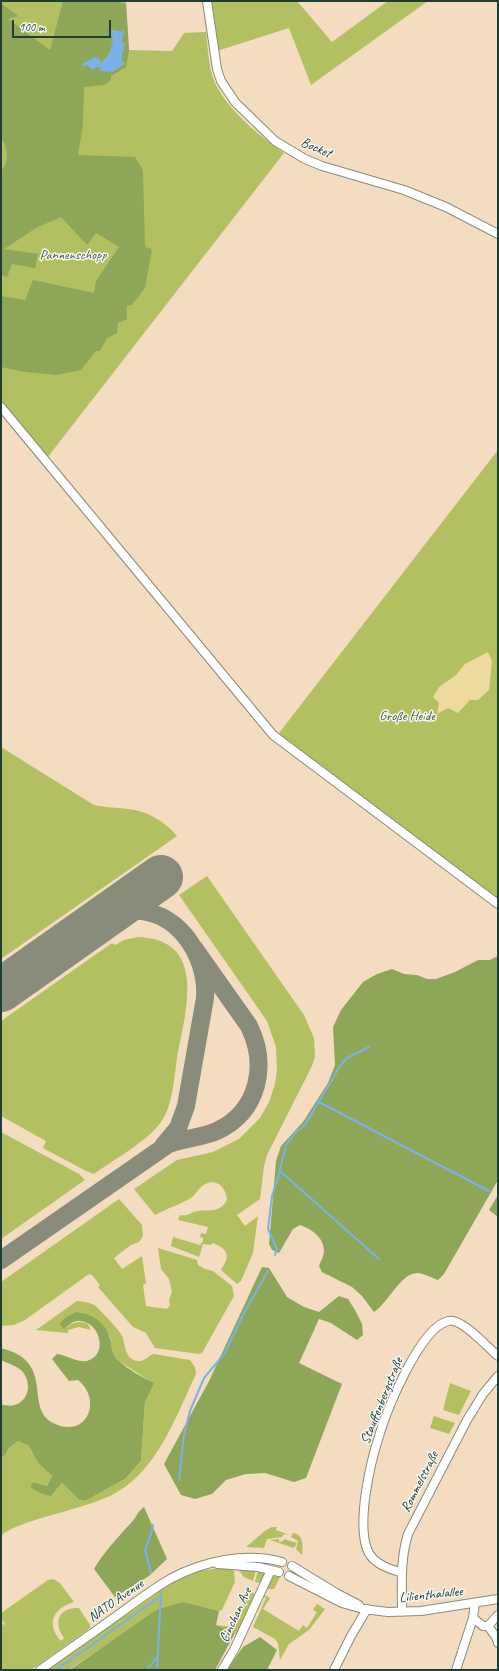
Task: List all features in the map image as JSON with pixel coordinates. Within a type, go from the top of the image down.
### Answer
[{"type":"street","name":"Bocket","points":[[208,1],[217,69],[221,81],[235,102],[275,141],[305,159],[322,166],[411,193],[446,207],[498,234]]},
{"type":"street","points":[[1,407],[273,734],[498,904]]},
{"type":"street","name":"Stauffenbergstraße","points":[[401,1572],[377,1562],[372,1557],[368,1550],[364,1528],[368,1481],[379,1435],[404,1376],[419,1347],[430,1333],[448,1320],[458,1321],[498,1356]]},
{"type":"street","name":"Rommelstraße","points":[[402,1612],[401,1572],[404,1545],[408,1534],[467,1420],[483,1394],[498,1376]]},
{"type":"street","name":"NATO Avenue","points":[[40,1670],[169,1580],[194,1568],[226,1560],[242,1558],[282,1562]]},
{"type":"street","name":"NATO Avenue","points":[[213,1564],[258,1567],[275,1571]]},
{"type":"street","name":"Lilienthalallee","points":[[293,1567],[336,1594],[367,1609]]},
{"type":"street","name":"Cinchan Ave","points":[[222,1670],[275,1571]]},
{"type":"street","name":"Lilienthalallee","points":[[290,1576],[348,1606],[367,1609],[402,1612],[421,1611],[498,1599]]},
{"type":"street","points":[[456,1670],[473,1618],[475,1603]]},
{"type":"street","points":[[334,1670],[351,1636],[367,1609]]},
{"type":"street","points":[[488,1626],[498,1615]]},
{"type":"street","points":[[473,1618],[483,1626],[488,1626],[496,1637],[498,1643]]},
{"type":"green space","name":"Pannenschopp","points":[[1,1],[126,1],[129,50],[172,51],[184,33],[206,32],[210,67],[218,89],[233,110],[243,120],[284,153],[47,458],[1,403]]},
{"type":"green space","name":"Pannenschopp","points":[[63,1],[115,1],[126,4],[129,50],[126,67],[111,76],[111,80],[104,85],[84,87],[83,124],[78,155],[135,157],[143,170],[145,247],[152,249],[145,288],[132,305],[127,306],[127,319],[118,323],[117,333],[107,338],[100,351],[96,351],[81,370],[56,375],[25,372],[1,367],[1,296],[25,300],[33,280],[94,293],[96,281],[119,247],[96,233],[87,245],[61,217],[36,228],[4,249],[38,254],[35,268],[12,264],[7,277],[1,275],[1,171],[6,163],[7,155],[1,138],[1,3],[18,16],[8,19],[50,50]],"holes":[[[110,30],[123,31],[121,41],[125,46],[123,46],[121,60],[125,64],[112,72],[98,66],[92,69],[89,65],[82,64],[96,58],[101,63],[111,52],[113,40]]]},
{"type":"green space","points":[[212,1],[297,1],[332,42],[388,1],[428,1],[311,85],[289,28],[217,51]]},
{"type":"green space","name":"Große Heide","points":[[498,450],[498,902],[292,746],[279,733]]},
{"type":"green space","points":[[1,747],[94,805],[135,810],[149,814],[161,821],[177,836],[1,959]]},
{"type":"green space","points":[[207,876],[304,1015],[314,1038],[315,1056],[312,1066],[267,1155],[264,1166],[260,1199],[237,1215],[245,1226],[258,1216],[253,1253],[241,1281],[237,1284],[221,1269],[227,1256],[221,1247],[212,1243],[211,1245],[203,1244],[199,1257],[171,1246],[173,1237],[200,1245],[203,1241],[203,1238],[200,1237],[201,1233],[206,1234],[208,1227],[178,1220],[180,1215],[198,1211],[214,1210],[221,1207],[227,1200],[226,1194],[221,1186],[214,1182],[205,1184],[191,1198],[155,1215],[134,1189],[177,1160],[213,1152],[239,1139],[260,1118],[269,1102],[275,1084],[277,1071],[276,1047],[267,1021],[179,895]]},
{"type":"green space","points":[[138,937],[160,941],[175,951],[184,965],[187,982],[187,1001],[171,1100],[161,1122],[148,1136],[94,1174],[43,1148],[46,1141],[1,1116],[1,1021],[112,943],[115,945],[124,940]]},
{"type":"green space","points":[[498,956],[498,1180],[444,1274],[438,1280],[419,1273],[405,1278],[385,1302],[374,1312],[362,1296],[352,1287],[322,1272],[319,1266],[324,1254],[322,1242],[316,1234],[308,1229],[300,1225],[293,1229],[279,1253],[272,1250],[269,1244],[276,1161],[281,1146],[303,1122],[328,1083],[335,1065],[333,1027],[341,1010],[363,982],[377,974],[392,969],[404,974],[417,975],[427,979],[436,979],[455,972],[478,960],[490,960]]},
{"type":"green space","points":[[1,1132],[79,1174],[85,1180],[1,1239]]},
{"type":"green space","points":[[498,1195],[498,1217],[489,1210]]},
{"type":"green space","points":[[119,1199],[142,1225],[143,1236],[139,1242],[131,1245],[114,1258],[122,1269],[142,1256],[146,1283],[143,1285],[146,1306],[167,1309],[170,1305],[169,1300],[172,1292],[169,1279],[161,1269],[158,1248],[197,1260],[198,1265],[213,1271],[232,1286],[234,1296],[202,1353],[199,1354],[155,1348],[146,1333],[133,1327],[98,1287],[100,1285],[92,1275],[89,1274],[25,1320],[14,1325],[1,1326],[1,1282]]},
{"type":"green space","points":[[262,1267],[269,1268],[287,1297],[304,1307],[319,1312],[339,1296],[348,1299],[362,1324],[363,1335],[357,1340],[331,1323],[319,1319],[299,1363],[342,1384],[306,1478],[294,1482],[265,1473],[246,1474],[226,1480],[212,1494],[195,1499],[181,1495],[164,1464],[209,1381]]},
{"type":"green space","points":[[77,1301],[91,1303],[98,1308],[120,1333],[126,1351],[133,1360],[140,1361],[154,1354],[190,1360],[195,1367],[196,1374],[163,1443],[140,1473],[126,1486],[102,1500],[18,1526],[1,1535],[1,1457],[5,1455],[9,1448],[18,1441],[29,1446],[38,1463],[52,1476],[47,1486],[33,1482],[30,1487],[51,1496],[62,1483],[79,1500],[85,1501],[125,1479],[141,1461],[145,1402],[153,1383],[119,1361],[111,1352],[110,1336],[76,1312],[64,1329],[73,1323],[81,1322],[88,1324],[91,1330],[79,1327],[68,1330],[68,1333],[36,1330]]},
{"type":"green space","points":[[76,1312],[92,1316],[100,1322],[107,1330],[112,1352],[116,1358],[140,1376],[154,1383],[145,1402],[141,1461],[125,1479],[85,1501],[79,1500],[62,1483],[51,1496],[42,1494],[30,1487],[33,1482],[47,1486],[52,1476],[38,1463],[29,1446],[18,1441],[9,1448],[5,1455],[1,1457],[1,1404],[9,1406],[21,1402],[25,1398],[28,1386],[27,1379],[21,1370],[1,1360],[1,1348],[18,1355],[29,1363],[34,1374],[40,1406],[44,1416],[53,1423],[65,1427],[75,1426],[82,1422],[88,1415],[90,1407],[89,1398],[85,1388],[78,1380],[69,1381],[52,1359],[57,1354],[80,1361],[87,1361],[94,1358],[98,1352],[100,1346],[99,1339],[93,1327],[80,1321],[70,1324],[64,1329],[60,1324],[65,1318]]},
{"type":"green space","points":[[450,1383],[471,1391],[459,1415],[443,1410]]},
{"type":"green space","points":[[434,1416],[455,1423],[449,1434],[430,1428]]},
{"type":"green space","points":[[144,1507],[167,1559],[149,1576],[115,1597],[94,1569],[106,1551]]},
{"type":"green space","points":[[272,1527],[277,1527],[276,1530],[290,1535],[284,1534],[282,1537],[267,1539],[264,1548],[246,1547],[266,1530]]},
{"type":"green space","points":[[293,1533],[297,1534],[301,1538],[302,1555],[296,1549],[298,1541],[291,1537]]},
{"type":"green space","points":[[279,1539],[279,1542],[283,1541],[284,1539],[297,1543],[294,1548],[270,1540]]},
{"type":"green space","points":[[230,1568],[234,1571],[235,1582],[222,1610],[219,1611],[184,1602],[106,1645],[69,1670],[47,1670],[173,1582],[200,1571]]},
{"type":"green space","points":[[256,1570],[253,1581],[244,1577],[239,1571]]},
{"type":"green space","points":[[258,1570],[265,1574],[262,1582],[258,1583],[255,1582]]},
{"type":"green space","points":[[276,1575],[280,1577],[274,1589],[267,1589],[272,1577]]},
{"type":"green space","points":[[53,1579],[60,1583],[74,1602],[61,1608],[54,1617],[53,1628],[61,1641],[64,1638],[58,1622],[62,1613],[66,1610],[79,1608],[90,1625],[90,1628],[31,1670],[3,1670],[1,1667],[1,1622],[4,1625],[5,1624],[1,1619],[1,1613],[48,1580]]},
{"type":"green space","points":[[250,1590],[255,1595],[237,1634],[216,1625],[232,1627]]},
{"type":"green space","points":[[264,1595],[270,1598],[263,1609],[299,1631],[303,1625],[307,1628],[317,1612],[313,1610],[317,1604],[325,1609],[309,1630],[289,1644],[280,1660],[278,1643],[275,1639],[253,1627],[266,1598],[263,1596]]},
{"type":"green space","points":[[184,1602],[219,1611],[216,1625],[235,1633],[215,1670],[70,1670],[156,1610]]},
{"type":"green space","points":[[260,1637],[277,1650],[267,1670],[227,1670],[243,1647]]},
{"type":"sand","points":[[488,652],[492,661],[489,690],[478,700],[470,700],[458,713],[448,708],[437,714],[439,703],[433,697],[439,687],[456,675],[465,664]]},
{"type":"water","points":[[110,30],[113,32],[115,30],[122,32],[123,30],[125,33],[122,35],[123,37],[121,41],[126,46],[123,46],[123,58],[121,60],[125,64],[112,72],[101,71],[98,66],[92,70],[87,65],[82,67],[82,64],[95,57],[99,57],[98,59],[100,59],[101,63],[109,56],[108,54],[112,50],[110,48],[113,45],[111,43],[114,39],[109,33]]},
{"type":"waterway","points":[[275,1255],[277,1249],[268,1229],[272,1196],[286,1145],[297,1131],[305,1125],[340,1066],[347,1058],[369,1047]]},
{"type":"waterway","points":[[319,1102],[489,1191]]},
{"type":"waterway","points":[[280,1171],[379,1259]]},
{"type":"waterway","points":[[179,1480],[184,1435],[190,1411],[204,1378],[225,1353],[243,1315],[268,1271]]},
{"type":"waterway","points":[[151,1573],[145,1550],[153,1525]]},
{"type":"waterway","points":[[157,1670],[161,1594]]},
{"type":"waterway","points":[[56,1670],[161,1596]]},
{"type":"waterway","points":[[147,1670],[157,1657]]},
{"type":"taxiway","points":[[99,921],[128,911],[145,912],[161,916],[186,936],[195,950],[201,966],[205,982],[205,998],[186,1106],[178,1128],[163,1146]]},
{"type":"taxiway","points":[[1,1260],[167,1145],[217,1131],[231,1122],[242,1112],[251,1099],[256,1086],[258,1071],[258,1056],[255,1041],[249,1026],[194,948]]},
{"type":"runway","points":[[1,990],[161,877]]}]
